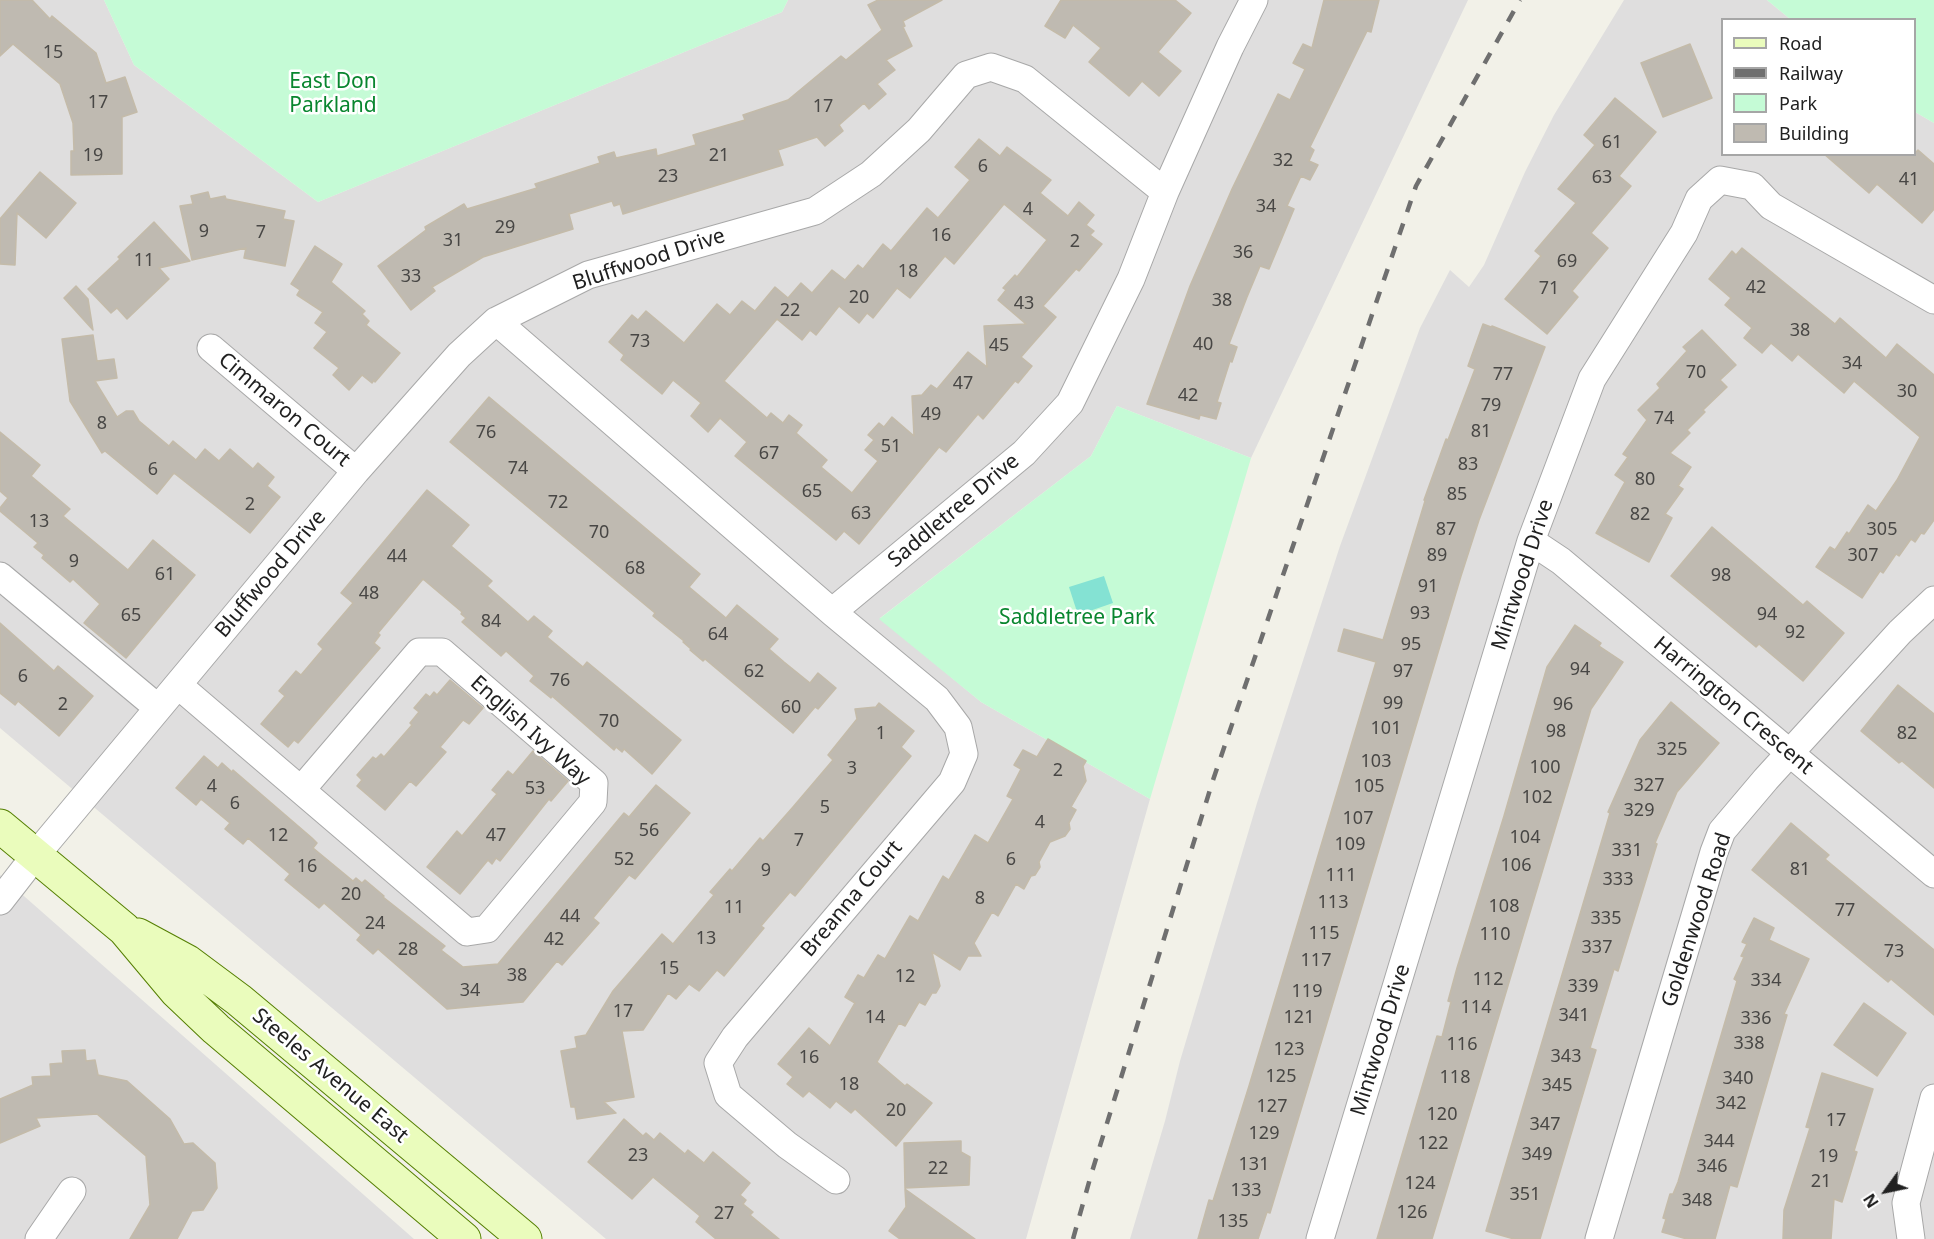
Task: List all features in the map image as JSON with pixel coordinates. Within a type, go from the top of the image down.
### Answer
[{"type":"main road","name":"Steeles Avenue East","points":[[0,826],[124,929],[176,991],[216,1029],[464,1239]]},
{"type":"main road","name":"Steeles Avenue East","points":[[124,929],[188,962],[239,1000],[525,1239]]},
{"type":"street","name":"Saddletree Drive","points":[[832,612],[1024,453],[1070,403],[1131,279],[1165,192],[1230,47],[1254,0]]},
{"type":"street","name":"Bluffwood Drive","points":[[0,901],[356,471],[459,355],[496,321],[588,275],[815,210],[871,174],[919,130],[966,75],[991,67],[1025,79],[1165,192]]},
{"type":"street","name":"Mintwood Drive","points":[[1320,1239],[1531,541],[1592,379],[1684,233],[1699,199],[1720,180],[1752,186],[1771,206],[1934,300]]},
{"type":"street","points":[[496,321],[832,612]]},
{"type":"street","name":"Cimmaron Court","points":[[211,348],[356,471]]},
{"type":"street","name":"Harrington Crescent","points":[[1531,541],[1561,561],[1934,874]]},
{"type":"street","points":[[0,576],[158,708]]},
{"type":"street","name":"Goldenwood Road","points":[[1599,1239],[1722,831],[1766,779],[1900,632],[1934,600]]},
{"type":"street","name":"Breanna Court","points":[[832,612],[937,699],[958,727],[964,754],[952,782],[735,1037],[718,1063],[728,1095],[787,1145],[836,1180]]},
{"type":"street","name":"English Ivy Way","points":[[178,685],[467,932],[487,929],[593,802],[594,783],[442,652],[418,652],[301,790]]},
{"type":"street","points":[[1911,1239],[1906,1203],[1934,1098]]},
{"type":"street","points":[[39,1239],[72,1191]]},
{"type":"shaded area","points":[[0,0],[104,0],[134,65],[318,202],[782,12],[788,0],[1468,0],[1251,458],[1117,406],[1091,456],[880,618],[981,702],[1150,799],[1026,1239],[606,1239],[0,728]]},
{"type":"shaded area","points":[[1624,0],[1767,0],[1789,18],[1721,18],[1721,156],[1916,156],[1916,113],[1934,123],[1934,1239],[1130,1239],[1257,803],[1340,546],[1420,328],[1450,270],[1469,287],[1484,265],[1525,172],[1554,115]]},
{"type":"shaded area","points":[[1104,576],[1113,603],[1078,615],[1069,587]]},
{"type":"shaded area","points":[[0,875],[414,1239],[0,1239]]},
{"type":"green space","name":"East Don Parkland","points":[[104,0],[788,0],[782,12],[318,202],[134,65]]},
{"type":"green space","points":[[1767,0],[1934,0],[1934,123],[1916,113],[1916,18],[1789,18]]},
{"type":"green space","name":"Saddletree Park","points":[[1117,406],[1251,458],[1150,799],[981,702],[879,619],[1091,456]]},
{"type":"building","points":[[0,0],[32,0],[50,19],[52,16],[96,53],[106,83],[125,77],[137,112],[122,117],[122,174],[71,175],[71,151],[74,151],[73,123],[60,84],[13,44],[0,56]]},
{"type":"building","points":[[878,0],[942,0],[903,21],[905,26],[903,27],[912,46],[886,60],[895,70],[877,84],[886,94],[869,109],[864,103],[839,125],[843,131],[825,146],[817,137],[778,150],[783,165],[623,214],[620,204],[614,206],[612,201],[569,214],[573,229],[483,257],[432,287],[435,291],[411,310],[378,266],[426,230],[425,227],[464,204],[467,209],[537,188],[535,184],[600,163],[598,157],[614,152],[616,158],[656,149],[657,156],[696,145],[693,135],[745,120],[743,115],[788,100],[841,56],[846,60],[882,30],[868,5]]},
{"type":"building","points":[[1061,0],[1175,0],[1191,13],[1158,52],[1181,71],[1159,96],[1142,81],[1129,96],[1089,62],[1101,48],[1073,25],[1065,38],[1045,26]]},
{"type":"building","points":[[1324,0],[1379,0],[1371,32],[1367,31],[1310,147],[1314,150],[1309,161],[1318,165],[1310,180],[1301,176],[1287,206],[1294,209],[1269,269],[1260,266],[1247,297],[1229,344],[1237,347],[1217,402],[1221,403],[1216,419],[1200,415],[1199,419],[1147,404],[1190,286],[1232,189],[1278,94],[1290,100],[1305,69],[1293,63],[1303,44],[1312,48]]},
{"type":"building","points":[[1690,44],[1712,98],[1663,117],[1641,63]]},
{"type":"building","points":[[1615,98],[1656,132],[1619,176],[1631,186],[1591,233],[1608,248],[1572,291],[1578,297],[1547,334],[1505,299],[1541,256],[1535,251],[1576,203],[1558,189],[1595,145],[1584,135]]},
{"type":"building","points":[[979,139],[1000,156],[1007,147],[1051,180],[1040,193],[1068,216],[1079,202],[1094,215],[1086,225],[1094,231],[1090,235],[1102,244],[1079,271],[1076,269],[1043,306],[1056,317],[1021,357],[1032,366],[1018,383],[1015,381],[983,419],[978,414],[946,452],[939,447],[859,544],[844,531],[836,540],[735,456],[747,442],[720,418],[708,432],[691,416],[701,403],[673,380],[662,394],[621,360],[624,355],[609,342],[632,315],[638,320],[646,311],[684,343],[717,304],[730,315],[742,301],[755,311],[775,287],[788,298],[801,283],[812,293],[832,270],[845,280],[858,265],[863,269],[883,244],[891,251],[927,208],[938,218],[970,180],[955,167]],"holes":[[[1004,204],[1047,240],[1017,277],[1015,275],[1003,288],[1006,290],[998,300],[1026,324],[984,326],[987,367],[968,352],[937,389],[931,385],[922,395],[912,396],[914,436],[892,417],[884,427],[879,423],[868,435],[874,440],[865,450],[878,461],[852,493],[821,467],[827,460],[796,433],[802,425],[789,415],[783,423],[771,413],[767,418],[724,381],[777,319],[802,340],[810,330],[816,335],[839,306],[859,323],[867,313],[873,318],[897,288],[910,298],[945,256],[954,264]]]},
{"type":"building","points":[[1918,150],[1934,164],[1934,209],[1922,223],[1877,184],[1869,193],[1826,156],[1916,156]]},
{"type":"building","points":[[40,172],[76,203],[46,238],[17,213],[15,265],[0,264],[0,219]]},
{"type":"building","points":[[208,192],[210,199],[225,196],[226,199],[285,211],[283,219],[294,221],[285,266],[244,258],[246,248],[192,260],[180,206],[193,204],[191,196]]},
{"type":"building","points":[[154,222],[190,261],[159,268],[169,279],[127,319],[117,308],[111,313],[88,289]]},
{"type":"building","points":[[315,246],[342,264],[331,282],[365,311],[362,314],[369,321],[366,325],[400,353],[375,382],[374,380],[372,383],[362,375],[349,390],[333,375],[339,368],[314,348],[327,332],[315,323],[323,312],[297,295],[300,290],[291,284]]},
{"type":"building","points":[[1742,248],[1835,324],[1840,318],[1886,358],[1897,344],[1934,375],[1934,520],[1924,534],[1921,533],[1915,542],[1911,539],[1899,556],[1896,554],[1883,573],[1880,571],[1862,598],[1816,567],[1830,547],[1835,550],[1847,532],[1849,534],[1868,505],[1876,511],[1897,480],[1920,437],[1854,381],[1844,393],[1798,354],[1792,361],[1771,343],[1762,353],[1744,338],[1752,328],[1725,305],[1731,298],[1709,279],[1732,251],[1736,255]]},
{"type":"building","points":[[76,286],[88,299],[93,330],[64,298]]},
{"type":"building","points":[[1483,324],[1545,347],[1479,520],[1461,576],[1270,1213],[1267,1212],[1258,1239],[1198,1239],[1209,1200],[1213,1201],[1249,1086],[1376,662],[1338,651],[1344,629],[1383,640],[1424,500],[1475,369],[1468,366]]},
{"type":"building","points":[[1702,330],[1736,365],[1720,380],[1727,387],[1703,410],[1705,412],[1687,430],[1690,433],[1670,453],[1691,467],[1678,486],[1683,489],[1665,514],[1672,518],[1649,562],[1596,533],[1625,482],[1615,475],[1628,457],[1623,454],[1647,420],[1638,410],[1660,388],[1657,384],[1687,351],[1683,347]]},
{"type":"building","points":[[93,335],[97,361],[114,359],[117,378],[95,381],[117,417],[126,411],[133,411],[139,421],[169,446],[173,441],[196,460],[205,449],[219,461],[230,449],[253,469],[258,463],[274,477],[267,486],[280,497],[250,533],[174,473],[157,494],[105,451],[102,453],[70,401],[62,339]]},
{"type":"building","points":[[489,397],[700,574],[689,587],[726,618],[737,605],[778,639],[769,649],[784,662],[810,683],[818,673],[836,688],[818,709],[815,707],[793,733],[705,659],[703,661],[690,650],[684,641],[653,616],[655,613],[450,442]]},
{"type":"building","points":[[0,432],[40,465],[31,476],[70,509],[63,516],[128,570],[153,540],[195,575],[126,658],[84,623],[100,604],[73,579],[70,582],[42,558],[44,555],[34,547],[38,543],[0,511],[8,498],[0,491]]},
{"type":"building","points":[[427,490],[469,525],[451,546],[492,581],[487,586],[528,622],[534,616],[552,631],[547,637],[583,667],[587,662],[681,740],[652,774],[624,749],[622,752],[616,747],[614,750],[552,696],[551,698],[530,681],[534,676],[506,651],[501,656],[462,622],[466,618],[461,614],[462,612],[423,579],[378,633],[380,635],[374,643],[380,648],[298,743],[294,740],[288,747],[261,724],[285,696],[279,691],[296,671],[301,675],[323,649],[318,644],[353,603],[341,593]]},
{"type":"building","points":[[1712,527],[1803,605],[1807,601],[1844,633],[1803,681],[1759,644],[1756,647],[1671,576]]},
{"type":"building","points":[[0,623],[54,671],[58,666],[93,696],[59,736],[18,701],[15,705],[0,693]]},
{"type":"building","points":[[1575,625],[1601,643],[1599,646],[1623,662],[1591,709],[1432,1239],[1377,1239],[1437,1036],[1442,1037],[1457,968],[1547,667]]},
{"type":"building","points":[[450,680],[483,708],[469,724],[463,720],[440,747],[446,752],[416,786],[410,781],[385,810],[357,786],[362,780],[357,775],[373,757],[376,759],[381,754],[384,757],[412,725],[410,723],[419,712],[414,708],[426,694],[430,697],[434,692],[437,695]]},
{"type":"building","points":[[1898,685],[1934,714],[1934,788],[1902,761],[1899,763],[1861,731]]},
{"type":"building","points":[[1671,702],[1719,743],[1677,792],[1655,843],[1657,844],[1618,971],[1614,969],[1590,1048],[1596,1050],[1540,1239],[1514,1239],[1486,1231],[1610,813],[1608,812],[1640,740]]},
{"type":"building","points":[[879,703],[914,731],[901,747],[911,756],[795,896],[790,892],[761,926],[764,928],[724,976],[717,970],[699,991],[689,984],[676,999],[668,993],[643,1030],[622,1031],[634,1097],[604,1102],[616,1113],[577,1119],[575,1107],[571,1107],[561,1051],[577,1048],[575,1037],[586,1035],[613,991],[662,934],[673,944],[714,895],[710,892],[730,869],[732,871],[760,838],[763,841],[793,807],[833,760],[828,755],[857,719],[855,709],[876,707]]},
{"type":"building","points":[[1048,739],[1086,761],[1083,766],[1086,781],[1071,807],[1076,810],[1069,823],[1070,829],[1065,836],[1050,842],[1039,862],[1040,867],[1035,875],[1031,876],[1024,889],[1016,884],[998,916],[992,912],[974,943],[981,956],[968,956],[960,970],[932,952],[940,986],[936,993],[932,993],[925,1005],[919,1002],[905,1026],[899,1023],[877,1062],[905,1086],[907,1084],[932,1103],[896,1146],[855,1109],[851,1113],[836,1101],[830,1108],[809,1091],[803,1097],[787,1084],[793,1077],[778,1064],[809,1028],[830,1046],[855,1003],[845,997],[858,975],[864,978],[878,955],[885,959],[910,916],[918,921],[943,876],[949,880],[975,835],[988,843],[1013,799],[1007,796],[1021,769],[1014,765],[1023,750],[1037,757]]},
{"type":"building","points":[[533,751],[568,781],[551,801],[549,799],[500,861],[496,858],[492,864],[488,860],[460,894],[427,867],[457,831],[462,836],[497,794],[492,790],[508,771],[513,775]]},
{"type":"building","points":[[204,756],[218,768],[222,763],[232,772],[233,770],[312,838],[317,843],[313,848],[353,881],[356,878],[362,883],[365,880],[445,946],[441,950],[463,967],[498,964],[624,813],[629,817],[656,785],[690,813],[635,879],[629,875],[593,918],[599,923],[562,965],[557,961],[523,1002],[447,1009],[378,949],[373,954],[357,940],[361,935],[324,903],[319,908],[285,880],[290,874],[248,838],[243,844],[225,829],[230,823],[201,799],[196,805],[176,788]]},
{"type":"building","points":[[1791,823],[1829,855],[1825,859],[1934,950],[1934,1015],[1891,979],[1888,982],[1752,870]]},
{"type":"building","points":[[1754,918],[1774,928],[1769,940],[1809,959],[1784,1014],[1787,1015],[1737,1187],[1730,1185],[1715,1239],[1687,1239],[1662,1232],[1666,1219],[1663,1218],[1670,1194],[1673,1194],[1678,1182],[1737,981],[1734,979],[1744,957],[1741,956],[1747,944],[1742,942]]},
{"type":"building","points":[[1864,1003],[1906,1033],[1877,1076],[1834,1045]]},
{"type":"building","points":[[85,1050],[86,1061],[95,1060],[98,1075],[127,1081],[170,1119],[184,1144],[193,1143],[215,1163],[217,1188],[203,1210],[192,1211],[177,1239],[130,1239],[150,1205],[146,1156],[97,1114],[36,1118],[40,1126],[0,1143],[0,1099],[33,1085],[32,1077],[51,1076],[50,1064],[63,1063],[62,1051]]},
{"type":"building","points":[[1822,1073],[1873,1089],[1854,1151],[1857,1152],[1842,1202],[1834,1199],[1831,1239],[1783,1239],[1784,1210],[1810,1128],[1806,1127]]},
{"type":"building","points":[[624,1119],[643,1136],[646,1133],[654,1140],[660,1133],[685,1154],[688,1150],[704,1163],[713,1152],[750,1183],[740,1195],[746,1200],[743,1204],[753,1212],[750,1215],[779,1239],[716,1239],[696,1222],[700,1216],[653,1177],[632,1199],[588,1162]]},
{"type":"building","points":[[961,1141],[961,1152],[970,1157],[969,1185],[905,1188],[904,1143]]},
{"type":"building","points":[[905,1189],[975,1239],[900,1239],[889,1231],[906,1207]]},
{"type":"railway","points":[[1073,1239],[1213,780],[1416,186],[1520,0]]}]
